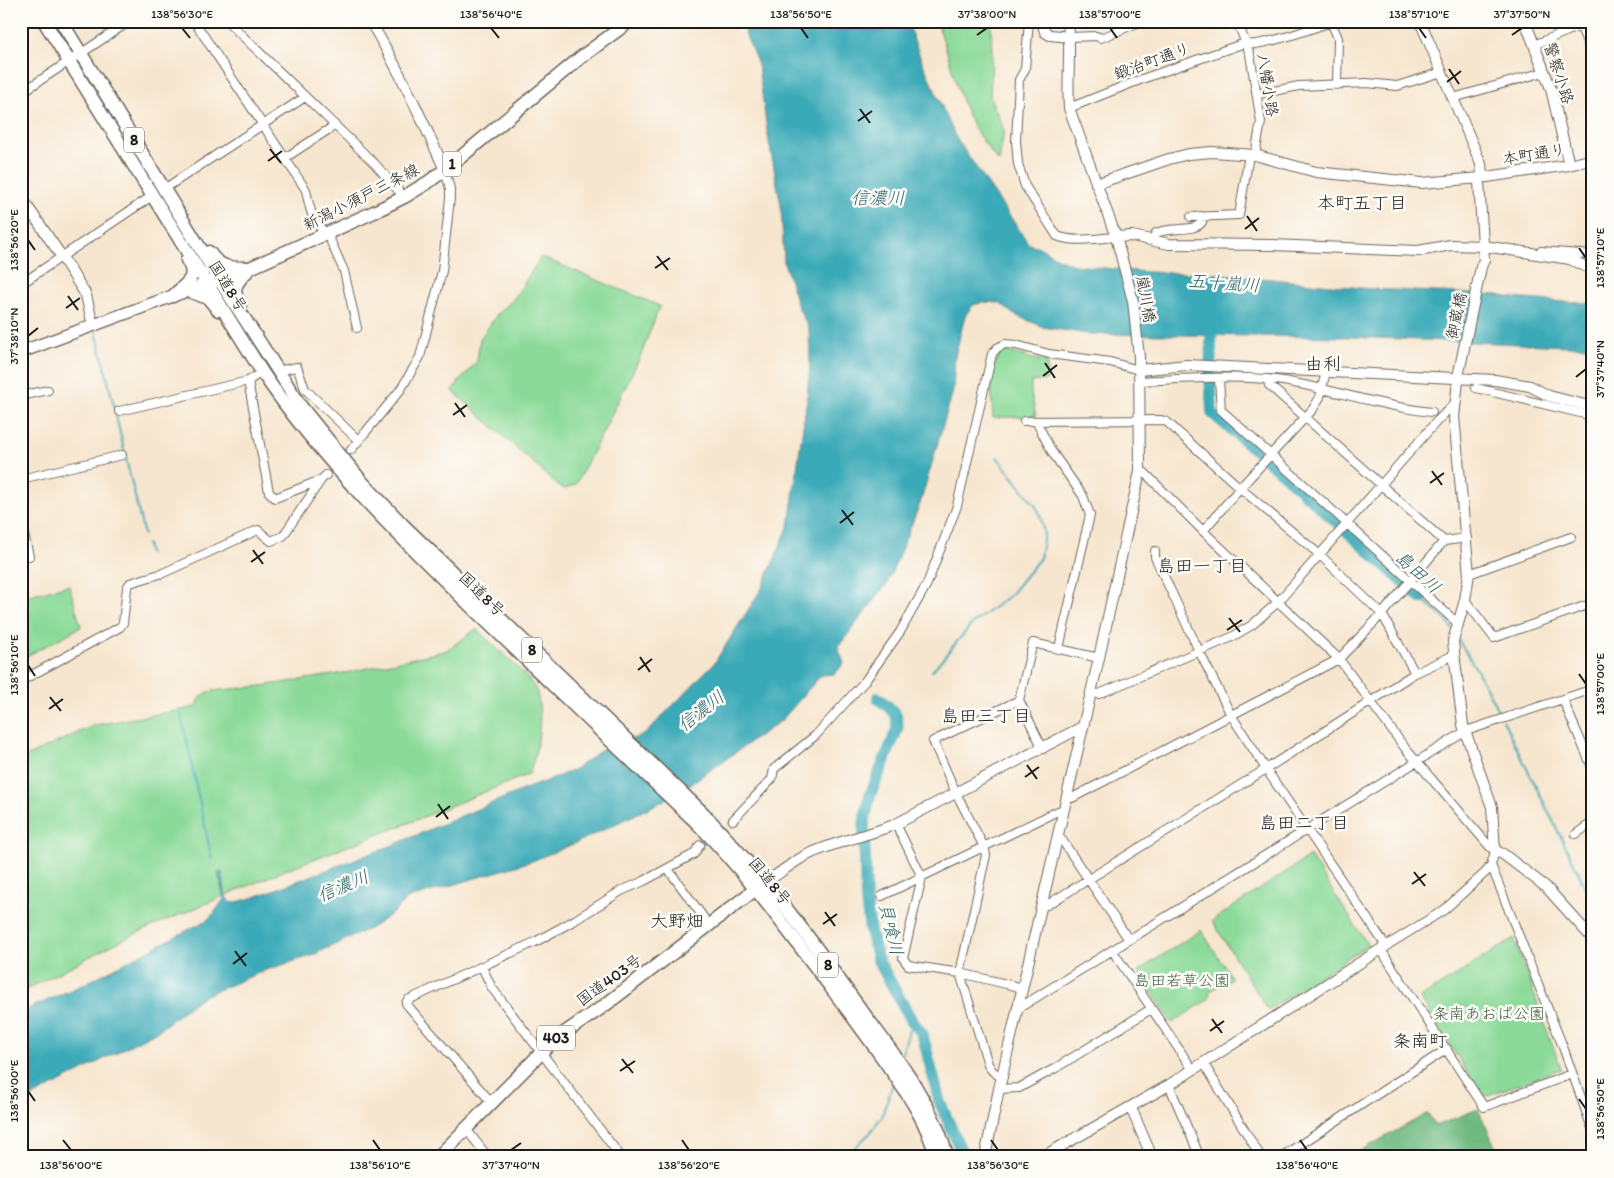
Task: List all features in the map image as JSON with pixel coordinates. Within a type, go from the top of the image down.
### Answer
[{"type":"main road","name":"国道8号","points":[[44,21],[158,193],[187,227],[238,331],[262,372],[329,460],[360,488],[426,562],[699,818],[723,851],[761,886],[886,1053],[911,1090],[931,1114],[948,1157]]},
{"type":"main road","name":"国道8号","points":[[61,21],[81,53],[158,193],[168,220],[256,338],[277,372],[360,488]]},
{"type":"main road","name":"新潟小須戸三条線","points":[[214,281],[250,268],[404,197],[445,170],[580,58],[630,21]]},
{"type":"main road","points":[[168,220],[175,241],[193,272],[187,283],[173,296]]},
{"type":"main road","points":[[187,227],[197,234],[215,261],[230,268],[250,268]]},
{"type":"main road","points":[[250,268],[237,284],[234,293],[255,328],[256,338]]},
{"type":"main road","points":[[21,352],[214,281]]},
{"type":"main road","points":[[189,291],[208,298],[229,328],[238,331]]},
{"type":"main road","name":"国道403号","points":[[438,1157],[541,1051],[571,1027],[604,1006],[761,886]]},
{"type":"main road","name":"国道8号","points":[[911,1090],[933,1144],[936,1157]]},
{"type":"street","points":[[21,93],[130,21]]},
{"type":"street","points":[[194,21],[306,190],[310,212],[321,230],[327,233],[344,271],[357,328]]},
{"type":"street","points":[[227,21],[375,164],[404,197]]},
{"type":"street","points":[[351,450],[401,389],[420,358],[442,271],[450,198],[450,189],[445,170],[415,103],[370,21]]},
{"type":"street","points":[[1029,21],[1025,69],[1020,80],[1018,100],[1016,141],[1018,164],[1025,186],[1057,236],[1079,240],[1117,242],[1132,236],[1169,244],[1272,245],[1418,251],[1451,245],[1484,246],[1570,258],[1584,266],[1593,268]]},
{"type":"street","points":[[1042,21],[1045,32],[1050,35],[1070,37],[1096,36],[1101,38],[1142,21]]},
{"type":"street","name":"嵐川橋","points":[[985,1157],[1140,471],[1139,357],[1133,301],[1117,242],[1069,108],[1070,37],[1068,21]]},
{"type":"street","name":"八幡小路","points":[[1201,216],[1239,216],[1261,122],[1258,94],[1250,54],[1237,21]]},
{"type":"street","name":"警察小路","points":[[1525,21],[1550,89],[1569,165]]},
{"type":"street","points":[[1534,45],[1579,24],[1592,21]]},
{"type":"street","points":[[1332,22],[1338,38],[1337,85]]},
{"type":"street","name":"鍛治町通り","points":[[1069,108],[1142,78],[1242,44],[1251,45],[1303,32],[1332,22]]},
{"type":"street","name":"御蔵橋","points":[[1424,22],[1442,72],[1481,164],[1479,182],[1484,260],[1459,375],[1454,417],[1469,574],[1465,600],[1453,642],[1463,725],[1492,807],[1495,851]]},
{"type":"street","points":[[1579,24],[1593,56]]},
{"type":"street","points":[[1258,94],[1299,86],[1367,83],[1397,86],[1442,72]]},
{"type":"street","points":[[1453,98],[1544,72]]},
{"type":"street","points":[[21,284],[305,97]]},
{"type":"street","points":[[285,158],[334,126]]},
{"type":"street","name":"本町通り","points":[[1096,184],[1169,159],[1189,154],[1212,152],[1252,155],[1316,172],[1422,183],[1480,178],[1593,160]]},
{"type":"street","points":[[21,197],[86,295],[93,326]]},
{"type":"street","points":[[1152,240],[1156,233],[1162,230],[1195,228],[1202,222],[1201,216],[1191,217]]},
{"type":"street","points":[[1522,251],[1593,254]]},
{"type":"street","points":[[733,820],[772,779],[774,769],[816,735],[865,681],[900,632],[926,584],[957,506],[992,354],[997,348],[1005,344],[1049,354],[1110,362],[1139,370],[1187,364],[1459,375],[1522,384],[1537,389],[1549,396],[1593,407]]},
{"type":"street","points":[[277,372],[297,367],[305,389],[358,440]]},
{"type":"street","points":[[1203,531],[1306,417],[1320,397],[1326,371]]},
{"type":"street","points":[[120,411],[248,381],[262,372]]},
{"type":"street","points":[[1219,379],[1220,410],[1345,527],[1454,620],[1459,620]]},
{"type":"street","points":[[1139,381],[1267,379],[1323,389],[1409,410],[1432,412]]},
{"type":"street","points":[[1267,379],[1269,385],[1444,541]]},
{"type":"street","points":[[21,681],[120,628],[123,623],[127,588],[130,583],[172,569],[258,530],[271,541],[284,536],[323,478],[275,498],[268,492],[248,381]]},
{"type":"street","points":[[1476,388],[1593,416]]},
{"type":"street","points":[[21,396],[48,390]]},
{"type":"street","points":[[1090,693],[1099,694],[1232,637],[1252,626],[1278,602],[1456,402]]},
{"type":"street","points":[[1024,421],[1161,420],[1167,422],[1240,488],[1320,555],[1382,614],[1415,673]]},
{"type":"street","points":[[1036,421],[1052,452],[1083,496],[1090,516],[1058,648]]},
{"type":"street","points":[[21,480],[122,455]]},
{"type":"street","points":[[1140,471],[1145,473],[1203,531],[1339,659],[1417,762],[1490,848],[1503,854],[1546,887],[1593,939]]},
{"type":"street","points":[[21,522],[24,543],[30,556]]},
{"type":"street","points":[[1469,574],[1571,537]]},
{"type":"street","points":[[1066,798],[1072,798],[1339,659],[1382,614],[1444,541],[1466,538]]},
{"type":"street","points":[[1155,551],[1155,557],[1199,651],[1232,715],[1266,769],[1308,829],[1484,1107],[1572,1074]]},
{"type":"street","points":[[1465,600],[1494,638],[1593,603]]},
{"type":"street","points":[[1043,749],[1019,700],[1033,643],[1099,658]]},
{"type":"street","points":[[1042,905],[1047,905],[1266,769],[1415,673],[1454,655]]},
{"type":"street","points":[[1019,1008],[1466,731],[1593,689]]},
{"type":"street","points":[[1003,1076],[997,1076],[988,1064],[960,973],[986,855],[984,847],[956,793],[933,741],[1019,700]]},
{"type":"street","points":[[1563,700],[1593,770]]},
{"type":"street","points":[[761,886],[802,857],[833,844],[877,832],[896,824],[1082,728]]},
{"type":"street","points":[[882,896],[1058,811],[1064,810]]},
{"type":"street","points":[[1576,834],[1593,822]]},
{"type":"street","points":[[896,824],[922,877],[903,958],[908,965],[960,973],[1023,988]]},
{"type":"street","points":[[1057,837],[1062,840],[1129,940]]},
{"type":"street","points":[[491,1102],[406,1003],[408,1000],[535,942],[621,891],[668,869],[694,854],[700,845]]},
{"type":"street","points":[[1042,1157],[1131,1108],[1204,1064],[1444,910],[1486,872],[1491,865],[1495,851]]},
{"type":"street","points":[[1491,865],[1593,1131]]},
{"type":"street","points":[[668,869],[709,925]]},
{"type":"street","points":[[1112,950],[1193,1070]]},
{"type":"street","points":[[482,967],[492,988],[621,1157]]},
{"type":"street","points":[[999,1089],[1018,1088],[1054,1069],[1152,1009]]},
{"type":"street","points":[[1281,1157],[1447,1049]]},
{"type":"street","points":[[1204,1064],[1261,1157]]},
{"type":"street","points":[[1169,1085],[1200,1157]]},
{"type":"street","points":[[1131,1108],[1152,1157]]},
{"type":"street","points":[[466,1129],[488,1157]]},
{"type":"street","points":[[1586,1157],[1593,1154]]},
{"type":"green space","points":[[936,21],[991,21],[990,97],[1004,130],[999,162],[979,136],[967,114]]},
{"type":"green space","points":[[541,257],[660,306],[640,357],[602,434],[576,484],[565,489],[560,487],[454,392],[453,389],[477,361],[480,339],[498,313],[513,300]]},
{"type":"green space","points":[[1003,350],[1047,361],[1047,380],[1031,382],[1031,394],[1036,416],[993,418],[990,371]]},
{"type":"green space","points":[[69,585],[81,627],[21,659],[21,597]]},
{"type":"green space","points":[[476,629],[518,669],[536,690],[540,721],[535,754],[529,774],[406,824],[290,868],[165,921],[126,938],[21,992],[21,759],[95,725],[197,707],[202,697],[212,691],[262,686],[345,673],[436,653],[447,650]]},
{"type":"green space","points":[[1310,856],[1368,945],[1268,1010],[1212,921]]},
{"type":"green space","name":"島田若草公園","points":[[1201,930],[1232,978],[1210,991],[1209,999],[1172,1023],[1138,971]]},
{"type":"green space","name":"条南あおば公園","points":[[1514,938],[1561,1069],[1483,1097],[1420,998]]},
{"type":"green space","points":[[1478,1109],[1500,1157],[1353,1157],[1358,1152],[1428,1113],[1435,1126]]},
{"type":"water","name":"信濃川","points":[[740,21],[907,21],[921,59],[956,138],[1029,244],[1039,247],[1057,258],[1074,265],[1146,272],[1221,274],[1371,289],[1498,295],[1511,298],[1593,304],[1593,347],[1349,337],[1087,334],[1043,327],[1013,314],[1000,303],[984,302],[973,305],[965,316],[955,356],[953,391],[920,504],[887,584],[838,647],[844,663],[835,674],[821,675],[782,720],[692,783],[661,802],[576,843],[532,861],[407,899],[393,913],[371,928],[311,956],[266,970],[201,997],[159,1030],[34,1096],[21,1101],[21,1012],[82,985],[207,920],[224,899],[218,873],[222,872],[226,897],[232,903],[252,898],[393,845],[574,770],[600,751],[645,734],[715,662],[762,588],[789,525],[810,365],[809,329],[798,307],[784,262],[781,206],[767,131],[758,65]]},
{"type":"waterway","name":"島田川","points":[[1212,319],[1210,372],[1212,413],[1280,471],[1421,598]]},
{"type":"waterway","points":[[96,331],[115,410]]},
{"type":"waterway","points":[[116,416],[144,535]]},
{"type":"waterway","points":[[932,671],[972,624],[1010,595],[1040,558],[1044,534],[1040,514],[997,457]]},
{"type":"waterway","points":[[147,544],[149,554]]},
{"type":"waterway","name":"島田川","points":[[1421,598],[1447,621],[1452,629]]},
{"type":"waterway","name":"島田川","points":[[1458,639],[1501,716]]},
{"type":"waterway","name":"貝喰川","points":[[878,698],[893,711],[898,724],[870,795],[864,824],[866,900],[870,931],[878,960],[912,1021],[922,1033],[940,1103],[964,1157]]},
{"type":"waterway","points":[[181,714],[212,860]]},
{"type":"waterway","name":"島田川","points":[[1503,720],[1593,902]]},
{"type":"waterway","name":"貝喰川","points":[[901,1057],[912,1021]]},
{"type":"waterway","name":"貝喰川","points":[[845,1157],[870,1133],[882,1116],[893,1083]]},
{"type":"tunnel","points":[[700,845],[733,820]]},
{"type":"district","name":"本町五丁目","points":[[1362,203]]},
{"type":"district","name":"由利","points":[[1323,364]]},
{"type":"district","name":"島田一丁目","points":[[1202,566]]},
{"type":"district","name":"島田三丁目","points":[[986,716]]},
{"type":"district","name":"島田二丁目","points":[[1304,823]]},
{"type":"district","name":"大野畑","points":[[677,921]]},
{"type":"district","name":"条南町","points":[[1420,1041]]},
{"type":"water label","name":"五十嵐川","points":[[1224,283]]}]
